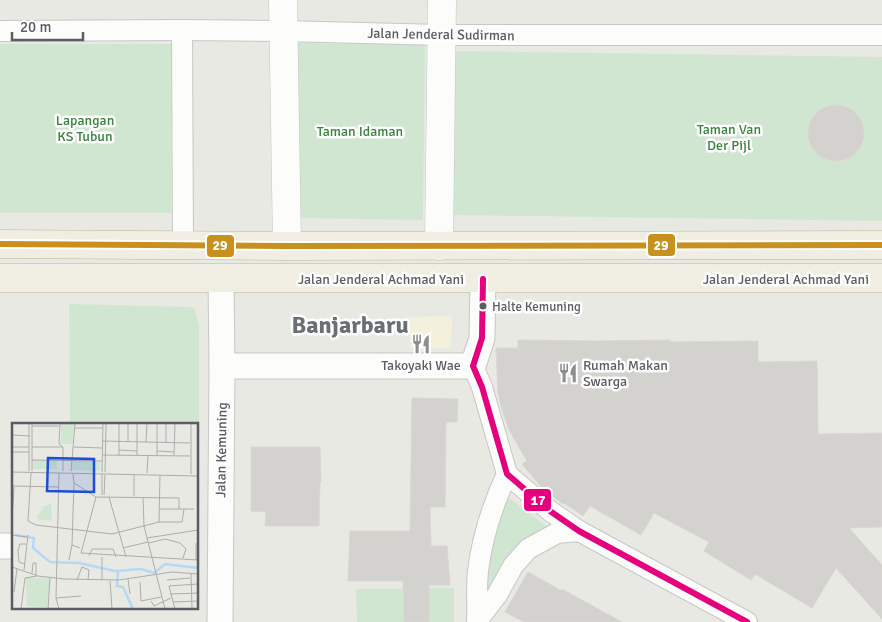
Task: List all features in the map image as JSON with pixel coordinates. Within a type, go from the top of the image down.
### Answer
[{"type":"highway","points":[[0,244],[287,246],[882,245]]},
{"type":"highway","name":"Jalan Jenderal Achmad Yani","points":[[0,278],[882,278]]},
{"type":"main road","points":[[283,0],[287,246]]},
{"type":"main road","points":[[440,246],[442,0]]},
{"type":"street","name":"Jalan Jenderal Sudirman","points":[[0,31],[182,30],[442,34],[882,35]]},
{"type":"street","points":[[182,30],[183,245]]},
{"type":"street","name":"Jalan Kemuning","points":[[220,622],[209,542],[222,366],[221,279]]},
{"type":"street","points":[[483,279],[482,338],[473,366],[482,387],[507,474],[550,511],[579,531],[747,622]]},
{"type":"street","points":[[222,366],[473,366]]},
{"type":"street","points":[[477,621],[477,589],[481,553],[496,500],[507,474]]},
{"type":"street","points":[[477,621],[497,595],[514,566],[528,549],[556,534],[579,531]]},
{"type":"shaded area","points":[[452,316],[451,348],[410,348],[409,317]]},
{"type":"green space","name":"Taman Idaman","points":[[298,43],[425,45],[423,220],[296,218]]},
{"type":"green space","name":"Lapangan KS Tubun","points":[[0,44],[171,44],[171,213],[0,213]]},
{"type":"green space","name":"Taman Van Der Pijl","points":[[452,51],[882,57],[882,221],[450,215]]},
{"type":"green space","points":[[69,304],[191,307],[195,310],[199,325],[199,423],[70,423]]},
{"type":"green space","points":[[509,498],[549,528],[490,592],[486,591],[490,547],[507,499]]},
{"type":"green space","points":[[454,588],[454,622],[357,622],[356,589]]},
{"type":"building","points":[[836,105],[847,107],[856,113],[862,122],[864,133],[862,144],[856,153],[847,159],[836,161],[825,159],[816,153],[810,144],[808,133],[810,122],[816,113],[825,107]]},
{"type":"building","points":[[518,340],[758,341],[758,362],[817,361],[818,434],[882,433],[882,527],[849,528],[882,565],[882,619],[836,568],[812,608],[755,574],[751,580],[704,551],[709,542],[654,513],[641,535],[590,506],[583,516],[542,488],[522,464],[527,461],[509,430],[498,392],[496,348],[518,348]]},
{"type":"building","points":[[412,398],[458,399],[457,422],[446,422],[445,507],[430,507],[431,546],[447,546],[450,585],[429,585],[429,622],[404,622],[403,581],[348,581],[350,531],[410,531]]},
{"type":"building","points":[[251,447],[320,447],[319,526],[265,526],[266,512],[251,511]]},
{"type":"building","points":[[528,572],[622,622],[524,622],[505,612]]},
{"type":"transit line","name":"29","points":[[0,244],[287,246],[882,245]]},
{"type":"transit line","name":"17","points":[[483,279],[482,338],[473,366],[482,387],[507,474],[550,511],[579,531],[747,622]]},
{"type":"place","name":"Halte Kemuning","points":[[483,306]]},
{"type":"place","name":"Takoyaki Wae","points":[[421,344]]},
{"type":"place","name":"Rumah Makan Swarga","points":[[568,373]]},
{"type":"district","name":"Banjarbaru","points":[[350,325]]}]
